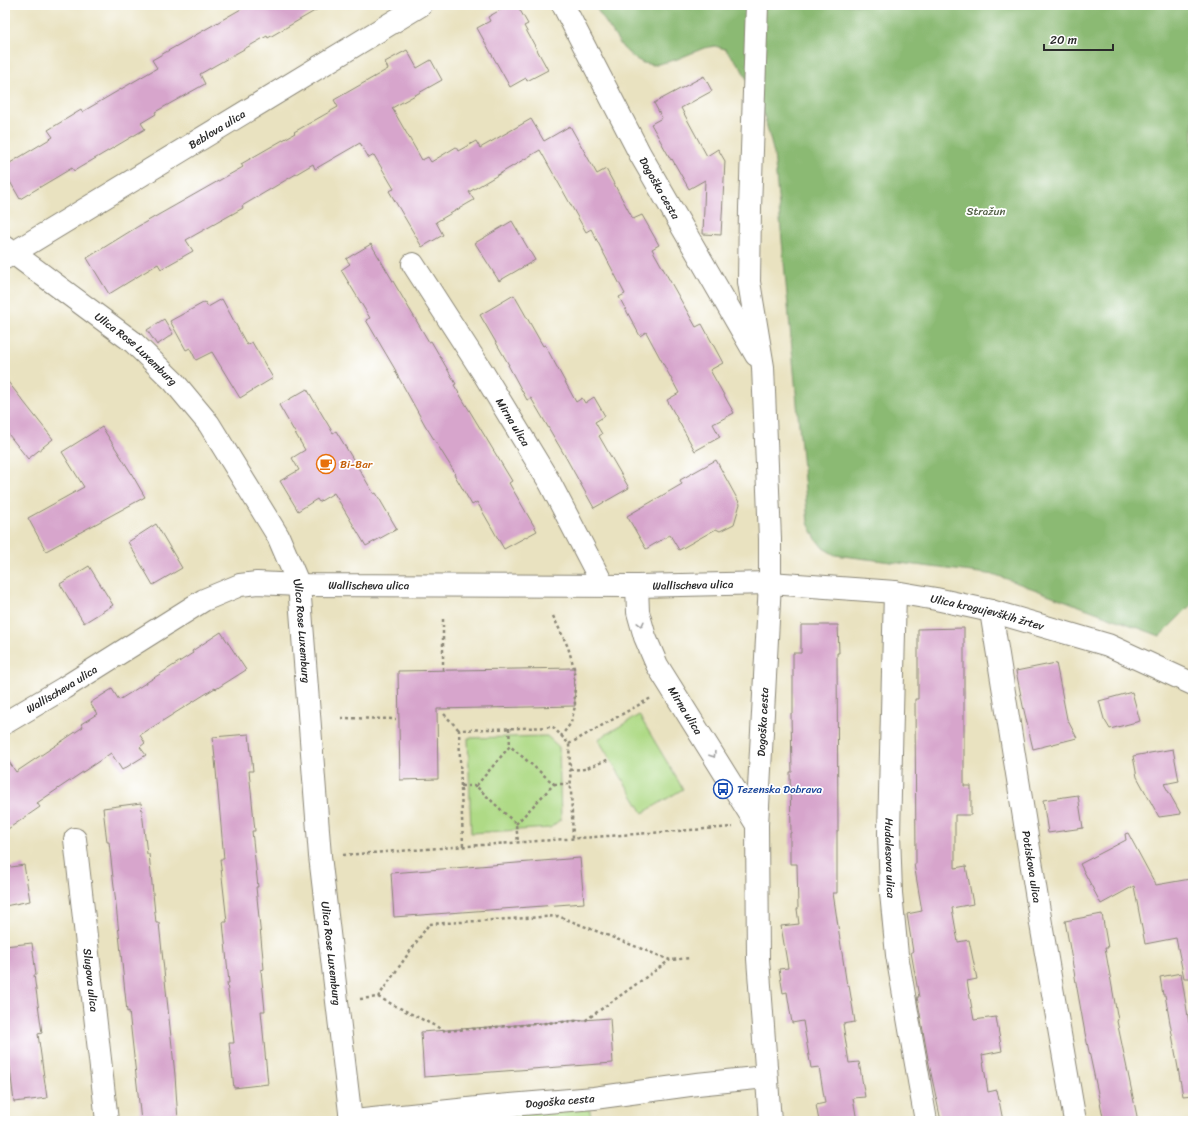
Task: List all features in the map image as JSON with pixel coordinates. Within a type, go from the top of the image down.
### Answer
[{"type":"street","name":"Beblova ulica","points":[[7,253],[421,5]]},
{"type":"street","name":"Dogoška cesta","points":[[563,5],[640,154],[763,366]]},
{"type":"street","name":"Dogoška cesta","points":[[757,5],[749,282],[763,366],[770,539],[770,583],[757,825],[758,959],[770,1121]]},
{"type":"street","name":"Ulica Rose Luxemburg","points":[[7,253],[132,342],[174,382],[209,424],[270,523],[278,536],[299,585],[320,856],[353,1121]]},
{"type":"street","name":"Mirna ulica","points":[[413,264],[482,371],[550,483],[603,585]]},
{"type":"street","name":"Wallischeva ulica","points":[[5,723],[64,688],[204,600],[240,585],[257,583],[299,585],[637,586],[770,583]]},
{"type":"street","name":"Ulica kragujevških žrtev","points":[[770,583],[894,592],[936,599],[991,611],[1108,645],[1193,684]]},
{"type":"street","name":"Mirna ulica","points":[[637,586],[638,612],[645,637],[658,665],[757,825]]},
{"type":"street","name":"Hudalesova ulica","points":[[894,592],[889,833],[891,893],[897,955],[926,1121]]},
{"type":"street","name":"Potiskova ulica","points":[[991,611],[1042,930],[1075,1121]]},
{"type":"street","name":"Slugova ulica","points":[[75,839],[107,1121]]},
{"type":"street","name":"Dogoška cesta","points":[[353,1121],[487,1107],[594,1098],[697,1084],[766,1077]]},
{"type":"path","points":[[553,616],[568,647],[574,668],[575,706],[571,723],[561,736]]},
{"type":"path","points":[[443,617],[443,670]]},
{"type":"path","points":[[569,744],[656,695]]},
{"type":"path","points":[[444,714],[459,730],[463,846]]},
{"type":"path","points":[[341,718],[396,719]]},
{"type":"path","points":[[459,730],[553,727],[569,744],[573,838]]},
{"type":"path","points":[[476,786],[510,746],[509,728]]},
{"type":"path","points":[[510,746],[554,784],[571,784]]},
{"type":"path","points":[[570,770],[584,769],[610,759]]},
{"type":"path","points":[[516,824],[554,784]]},
{"type":"path","points":[[461,786],[476,786],[516,824],[518,842]]},
{"type":"path","points":[[320,856],[757,825]]},
{"type":"path","points":[[378,997],[430,924],[558,916],[670,960],[691,958]]},
{"type":"path","points":[[337,1002],[378,997],[445,1030],[586,1020],[670,960]]},
{"type":"green space","name":"Stražun","points":[[594,5],[1193,5],[1193,603],[1160,636],[996,575],[835,555],[823,548],[816,539],[808,523],[774,154],[763,111],[740,66],[725,49],[715,46],[704,48],[675,60],[654,65],[643,63],[634,58],[623,48]]},
{"type":"green space","points":[[639,715],[683,789],[643,813],[598,739]]},
{"type":"green space","points":[[547,736],[559,747],[561,819],[550,828],[471,833],[468,738]]},
{"type":"green space","points":[[589,1107],[592,1121],[500,1121],[499,1114]]},
{"type":"building","points":[[248,5],[325,5],[268,38],[267,36],[200,74],[205,84],[155,112],[156,114],[141,123],[145,129],[74,171],[72,168],[20,199],[5,173],[5,166],[53,137],[48,130],[157,68],[152,60]]},
{"type":"building","points":[[509,5],[517,5],[528,24],[524,26],[548,70],[527,81],[526,78],[510,87],[477,28],[490,21],[488,17]]},
{"type":"building","points":[[407,50],[417,68],[431,60],[442,80],[392,108],[422,160],[428,157],[431,162],[456,147],[458,151],[476,141],[480,148],[531,119],[544,141],[570,126],[597,174],[606,169],[633,219],[642,215],[659,245],[652,249],[696,327],[702,324],[723,363],[710,370],[734,413],[713,424],[720,437],[695,451],[667,400],[679,393],[646,332],[640,336],[619,297],[625,294],[591,229],[586,232],[540,150],[469,192],[474,200],[436,222],[443,235],[422,247],[389,191],[394,189],[374,155],[369,158],[360,143],[315,169],[313,164],[242,206],[243,208],[186,240],[193,251],[161,269],[158,264],[109,294],[87,258],[137,227],[243,167],[241,164],[338,107],[334,100],[388,69],[385,62]]},
{"type":"building","points":[[704,76],[712,91],[681,108],[707,156],[718,149],[725,161],[721,235],[703,234],[705,180],[689,189],[651,124],[662,118],[654,103]]},
{"type":"building","points":[[512,221],[535,260],[499,281],[475,243]]},
{"type":"building","points":[[371,244],[429,342],[431,341],[456,384],[454,385],[512,481],[509,483],[537,531],[504,549],[477,502],[472,505],[454,474],[455,473],[425,425],[366,320],[370,318],[341,270],[350,264],[346,259]]},
{"type":"building","points":[[514,295],[543,346],[545,345],[576,402],[582,398],[585,403],[594,397],[605,416],[595,422],[602,434],[599,436],[629,488],[594,508],[531,398],[527,400],[480,315]]},
{"type":"building","points":[[222,299],[247,345],[252,342],[273,378],[240,398],[212,352],[196,360],[190,348],[186,350],[170,321],[205,302],[208,307]]},
{"type":"building","points":[[164,319],[173,334],[157,345],[147,330]]},
{"type":"building","points":[[5,378],[53,439],[28,459],[5,430]]},
{"type":"building","points":[[307,389],[333,433],[336,431],[397,529],[366,546],[334,493],[319,502],[317,499],[298,511],[280,481],[299,470],[292,458],[305,450],[279,405]]},
{"type":"building","points":[[102,427],[145,497],[46,551],[28,518],[84,487],[62,452]]},
{"type":"building","points":[[716,460],[740,504],[734,524],[720,531],[716,529],[679,550],[670,535],[646,549],[627,516],[682,484],[680,480]]},
{"type":"building","points":[[156,524],[182,568],[153,585],[128,542]]},
{"type":"building","points":[[89,566],[113,605],[84,623],[60,584]]},
{"type":"building","points":[[801,625],[838,625],[837,893],[833,893],[847,986],[849,985],[855,1022],[843,1024],[849,1063],[859,1062],[865,1097],[853,1098],[857,1121],[819,1121],[816,1105],[825,1103],[819,1067],[811,1068],[803,1021],[792,1023],[787,992],[783,993],[779,969],[788,968],[781,926],[799,924],[797,909],[797,864],[790,864],[790,772],[792,772],[791,713],[793,713],[793,653],[801,653]]},
{"type":"building","points":[[964,628],[964,786],[971,786],[971,815],[955,815],[955,868],[966,866],[973,904],[952,908],[958,942],[969,940],[977,979],[967,981],[974,1020],[996,1017],[1002,1051],[982,1055],[988,1092],[997,1090],[1003,1121],[941,1121],[917,997],[919,997],[911,952],[913,952],[907,914],[922,911],[914,864],[916,864],[915,699],[918,699],[918,629]]},
{"type":"building","points":[[221,632],[246,670],[140,735],[145,743],[140,747],[146,755],[122,770],[111,753],[37,803],[40,807],[5,831],[5,756],[16,772],[83,727],[81,724],[97,714],[90,703],[112,689],[119,700],[193,653],[192,651]]},
{"type":"building","points":[[1056,663],[1067,719],[1077,738],[1033,749],[1016,671]]},
{"type":"building","points":[[574,668],[575,706],[437,709],[438,779],[400,780],[398,671]]},
{"type":"building","points":[[1132,692],[1140,721],[1110,729],[1104,719],[1099,701]]},
{"type":"building","points":[[249,734],[253,771],[249,771],[255,831],[252,831],[264,969],[261,970],[265,1011],[261,1011],[268,1084],[234,1088],[229,1043],[234,1043],[227,983],[229,983],[223,922],[227,922],[220,859],[224,859],[213,737]]},
{"type":"building","points":[[1173,749],[1179,781],[1164,784],[1181,814],[1159,817],[1137,777],[1133,756]]},
{"type":"building","points":[[1078,795],[1083,828],[1048,833],[1043,800]]},
{"type":"building","points":[[141,803],[147,854],[149,854],[156,923],[159,923],[175,1075],[178,1121],[141,1121],[129,1011],[127,1012],[109,842],[107,842],[103,808]]},
{"type":"building","points":[[1128,833],[1156,885],[1190,879],[1193,894],[1193,978],[1184,978],[1176,938],[1145,944],[1134,886],[1101,904],[1080,864],[1126,840],[1125,834]]},
{"type":"building","points":[[580,858],[584,903],[394,917],[391,873]]},
{"type":"building","points":[[24,865],[30,901],[5,906],[5,868]]},
{"type":"building","points":[[1102,914],[1108,948],[1105,948],[1117,1021],[1138,1121],[1104,1121],[1085,1033],[1065,921]]},
{"type":"building","points":[[32,943],[36,975],[34,975],[42,1033],[38,1034],[47,1098],[14,1102],[5,1028],[5,946]]},
{"type":"building","points":[[1181,973],[1189,1023],[1193,1022],[1193,1095],[1183,1096],[1165,995],[1163,995],[1160,977]]},
{"type":"building","points":[[610,1018],[613,1063],[424,1077],[421,1032]]},
{"type":"place","name":"Bi-Bar","points":[[326,464]]},
{"type":"place","name":"Tezenska Dobrava","points":[[723,789]]}]
